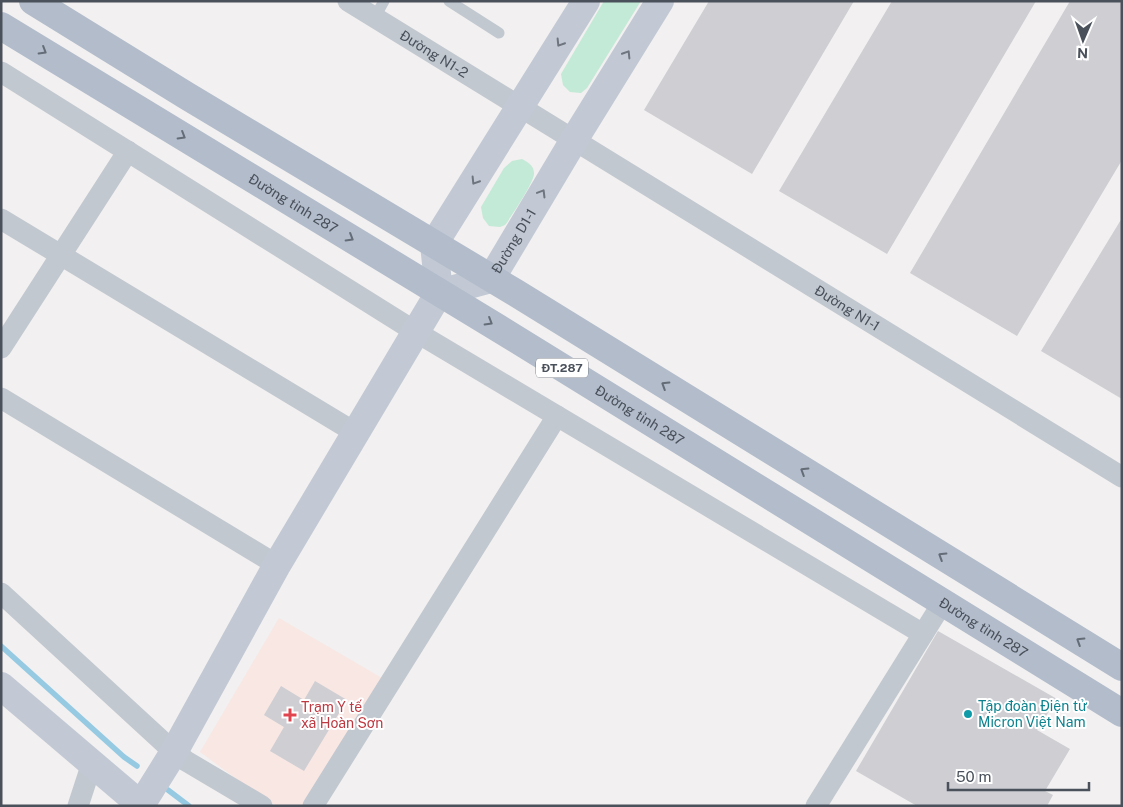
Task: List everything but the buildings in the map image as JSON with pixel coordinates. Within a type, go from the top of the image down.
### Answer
[{"type":"main road","name":"ĐT.287","points":[[34,1],[187,96],[491,278],[1122,667]]},
{"type":"main road","name":"Đường tỉnh 287","points":[[1,26],[1122,713]]},
{"type":"street","name":"Đường N1-2","points":[[348,1],[380,9],[521,107],[574,140]]},
{"type":"street","points":[[1,686],[142,805],[174,752],[277,565],[439,293],[434,244],[586,1]]},
{"type":"street","name":"Đường D1-1","points":[[439,293],[491,278],[660,1]]},
{"type":"street","points":[[1,72],[416,332],[923,634]]},
{"type":"street","name":"Đường N1-1","points":[[574,140],[1122,477]]},
{"type":"street","points":[[1,348],[128,151]]},
{"type":"street","points":[[1,219],[356,433]]},
{"type":"street","points":[[1,398],[277,565]]},
{"type":"street","points":[[313,806],[557,416]]},
{"type":"street","points":[[1,594],[174,752],[262,806]]},
{"type":"street","points":[[816,806],[943,602]]},
{"type":"street","points":[[78,806],[92,763]]},
{"type":"lane","points":[[449,1],[499,33]]},
{"type":"shaded area","name":"Trạm Y tế xã Hoàn Sơn","points":[[279,618],[382,678],[305,806],[278,806],[264,799],[200,752]]},
{"type":"green space","points":[[604,1],[641,1],[587,88],[581,93],[570,92],[563,85],[561,74]]},
{"type":"green space","points":[[522,159],[533,168],[534,173],[531,183],[505,225],[500,227],[489,226],[483,218],[481,207],[504,168],[512,161]]},
{"type":"waterway","points":[[1,646],[124,757],[137,766]]},
{"type":"waterway","points":[[168,790],[189,806]]},
{"type":"place","name":"Tập đoàn Điện tử Micron Việt Nam","points":[[968,714]]},
{"type":"place","name":"Trạm Y tế xã Hoàn Sơn","points":[[290,715]]}]
